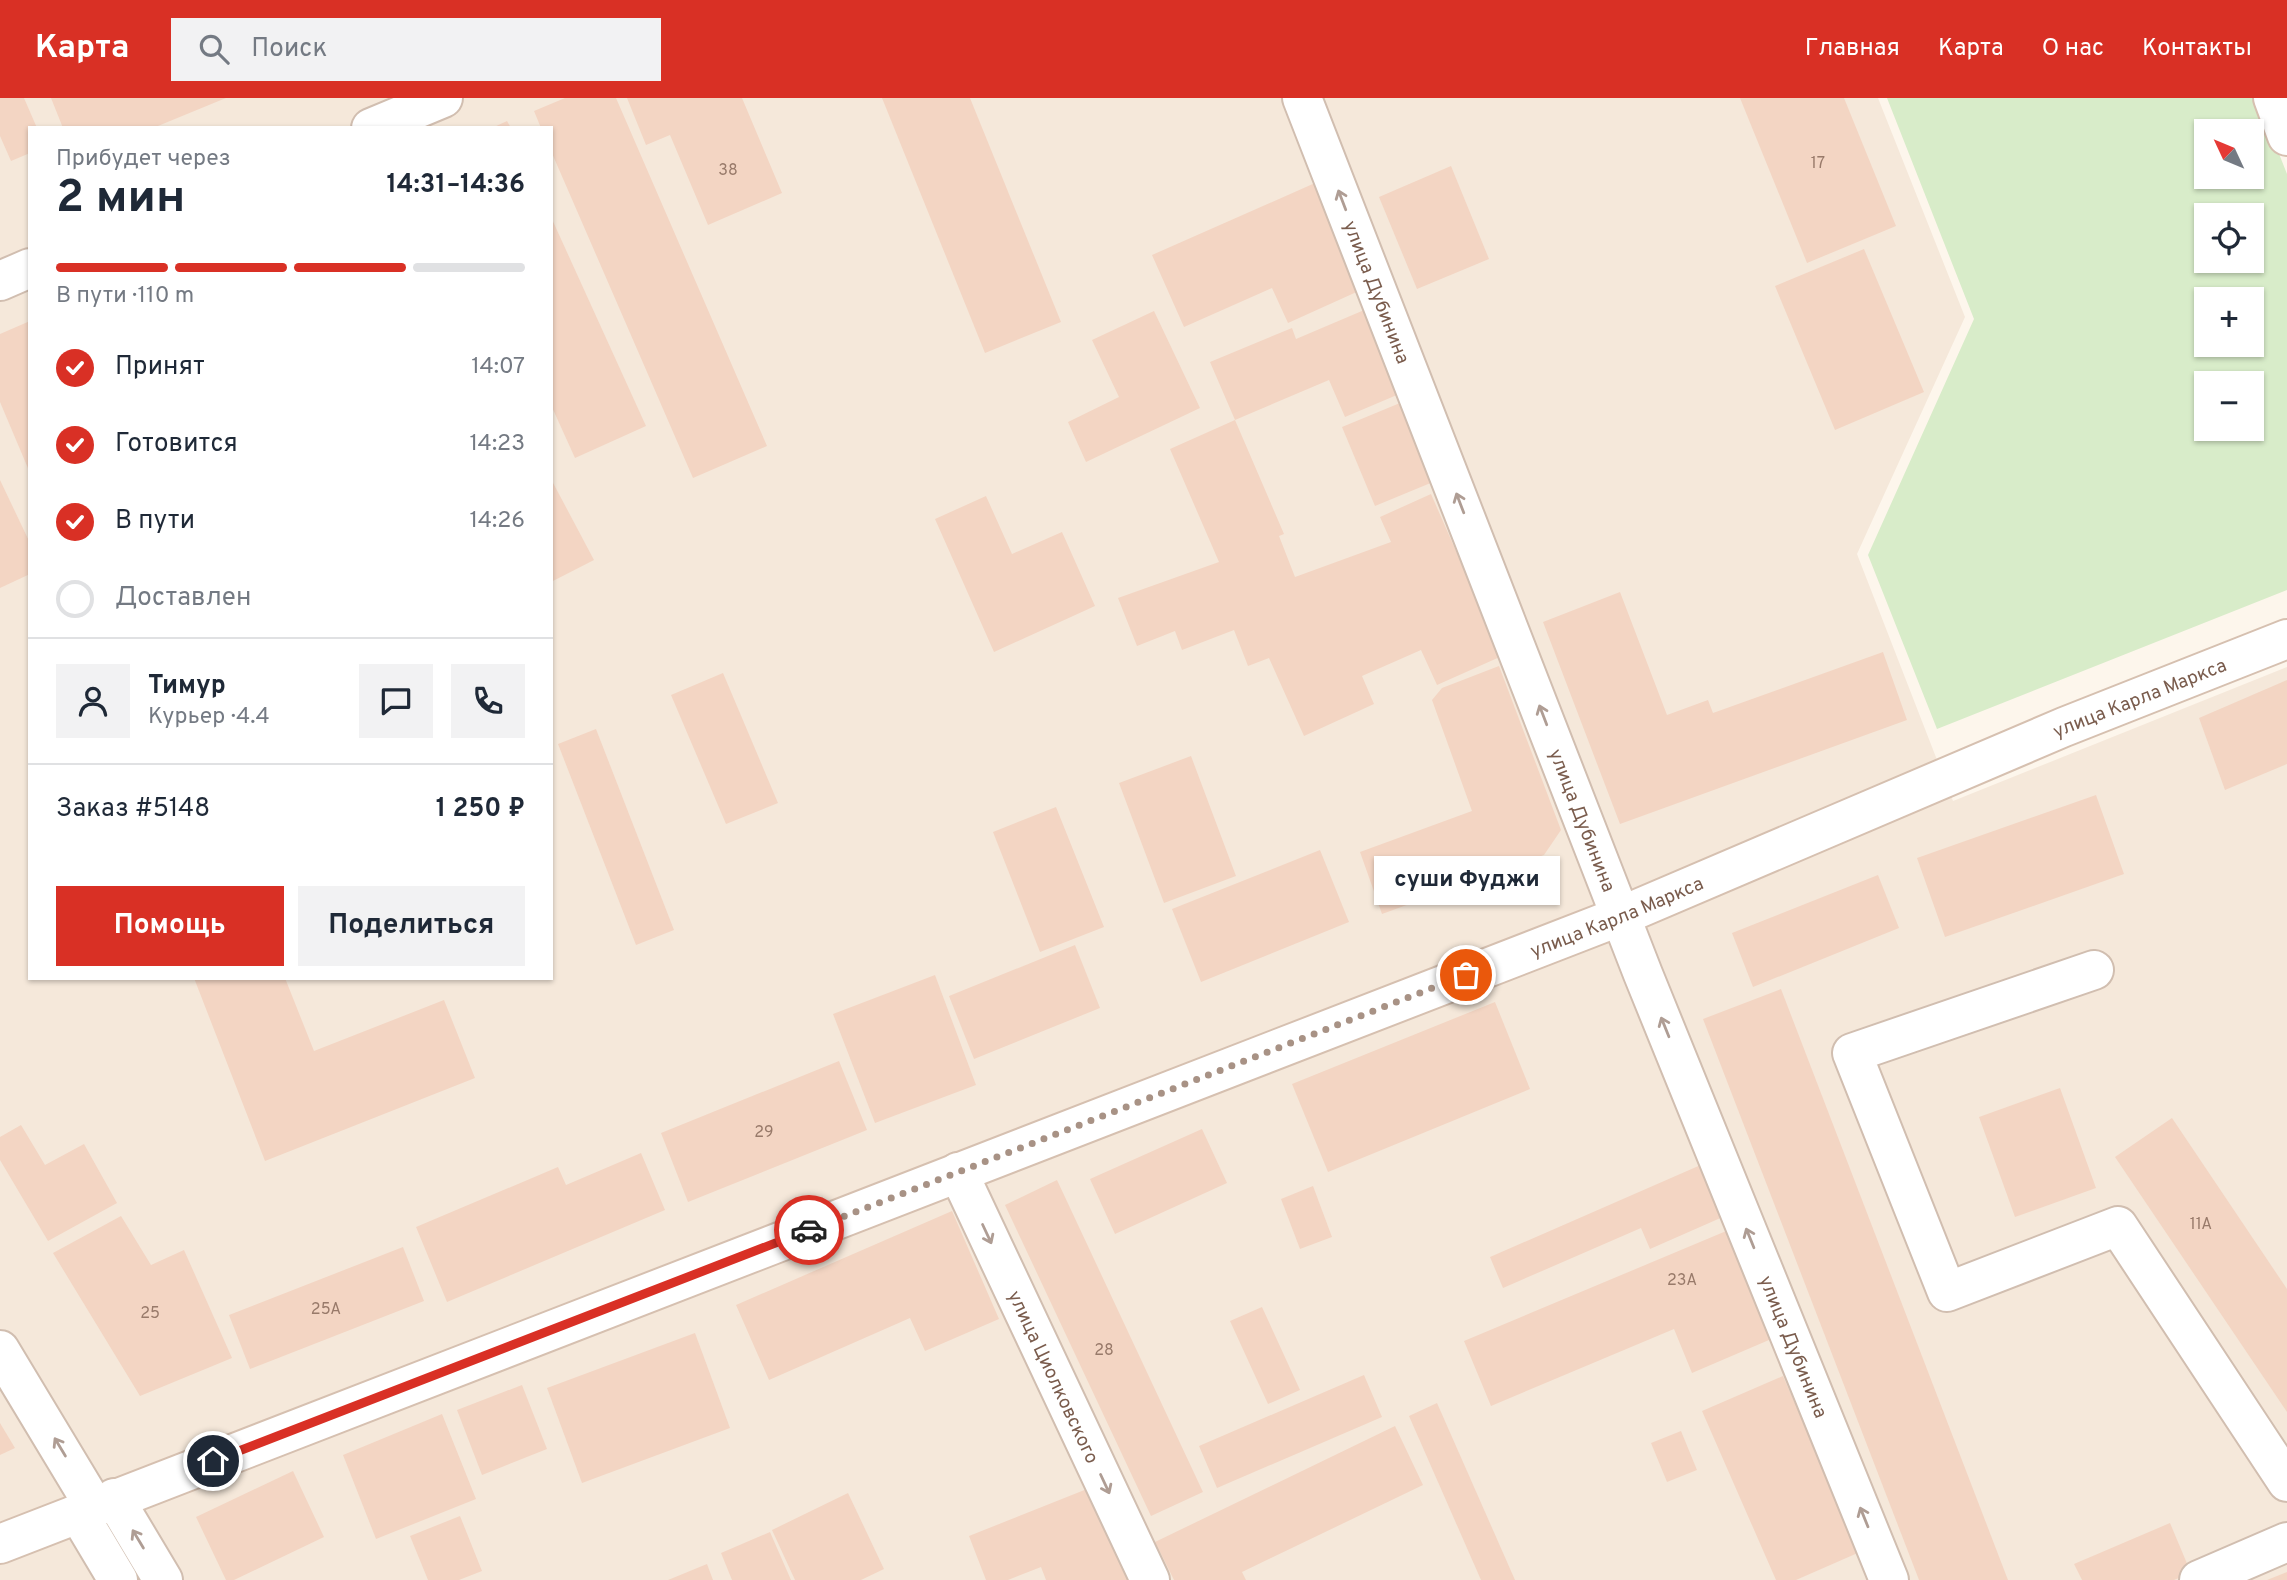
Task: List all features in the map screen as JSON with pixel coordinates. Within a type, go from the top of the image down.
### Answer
[{"type":"street","points":[[376,126],[443,98]]},
{"type":"street","name":"улица Дубинина","points":[[1302,98],[1621,916],[1889,1580]]},
{"type":"street","points":[[2273,98],[2287,136]]},
{"type":"street","points":[[0,281],[28,269]]},
{"type":"street","name":"улица Карла Маркса","points":[[0,1544],[1621,916],[2052,733],[2287,639]]},
{"type":"street","points":[[2094,970],[1852,1053],[1947,1292],[2118,1226],[2287,1482]]},
{"type":"street","name":"улица Циолковского","points":[[958,1172],[1150,1580]]},
{"type":"street","points":[[0,1350],[96,1506],[163,1580]]},
{"type":"street","points":[[96,1506],[118,1580]]},
{"type":"street","points":[[2199,1580],[2287,1542]]},
{"type":"shaded area","points":[[0,98],[1878,98],[1965,317],[1857,554],[1953,801],[2287,667],[2287,1580],[0,1580]]},
{"type":"green space","points":[[1887,98],[2257,98],[2287,174],[2287,590],[1937,729],[1868,555],[1974,319]]},
{"type":"building","points":[[0,98],[24,98],[36,126],[28,126],[28,154],[11,161],[0,136]]},
{"type":"building","points":[[51,98],[226,98],[158,126],[62,126]]},
{"type":"building","points":[[565,98],[616,98],[767,446],[693,478],[553,156],[553,126],[540,126],[534,111]]},
{"type":"building","points":[[627,98],[742,98],[782,193],[708,225],[670,135],[646,145]]},
{"type":"building","points":[[882,98],[970,98],[1061,322],[985,353]]},
{"type":"building","points":[[1740,98],[1844,98],[1896,226],[1807,263]]},
{"type":"building","points":[[507,121],[510,126],[496,126]]},
{"type":"building","points":[[1451,166],[1489,259],[1417,289],[1379,197]]},
{"type":"building","points":[[1315,183],[1361,290],[1288,323],[1272,288],[1184,327],[1152,255]]},
{"type":"building","points":[[553,221],[646,426],[575,458],[553,409]]},
{"type":"building","points":[[1864,249],[1924,392],[1835,430],[1775,286]]},
{"type":"building","points":[[1376,305],[1411,389],[1345,417],[1329,380],[1235,420],[1210,362],[1292,328],[1296,339]]},
{"type":"building","points":[[1154,311],[1200,408],[1086,462],[1068,422],[1119,397],[1092,340]]},
{"type":"building","points":[[28,322],[28,468],[0,402],[0,334]]},
{"type":"building","points":[[1400,403],[1433,482],[1375,506],[1342,427]]},
{"type":"building","points":[[1235,420],[1284,534],[1279,536],[1295,577],[1391,542],[1380,517],[1431,494],[1502,656],[1437,685],[1421,650],[1362,676],[1374,704],[1304,736],[1269,658],[1248,666],[1234,630],[1182,650],[1175,631],[1137,646],[1118,598],[1219,562],[1170,449]]},
{"type":"building","points":[[0,480],[28,539],[28,575],[0,588]]},
{"type":"building","points":[[553,483],[594,560],[553,581]]},
{"type":"building","points":[[986,496],[1012,554],[1062,532],[1095,606],[994,652],[935,519]]},
{"type":"building","points":[[1620,592],[1667,715],[1708,700],[1713,713],[1883,652],[1907,720],[1620,824],[1543,622]]},
{"type":"building","points":[[1499,666],[1561,830],[1544,855],[1382,914],[1360,852],[1472,811],[1432,700],[1442,688]]},
{"type":"building","points":[[723,673],[778,803],[726,824],[671,695]]},
{"type":"building","points":[[2287,680],[2287,764],[2225,790],[2199,718]]},
{"type":"building","points":[[596,729],[674,930],[636,945],[558,744]]},
{"type":"building","points":[[1191,756],[1236,876],[1164,903],[1119,783]]},
{"type":"building","points":[[2096,795],[2124,874],[1945,937],[1917,858]]},
{"type":"building","points":[[1056,807],[1104,927],[1040,952],[993,832]]},
{"type":"building","points":[[1320,850],[1349,922],[1201,982],[1172,909]]},
{"type":"building","points":[[1878,875],[1899,928],[1753,987],[1732,933]]},
{"type":"building","points":[[1075,945],[1100,1008],[974,1059],[949,996]]},
{"type":"building","points":[[935,975],[976,1085],[875,1123],[833,1014]]},
{"type":"building","points":[[195,980],[286,980],[314,1051],[444,1000],[475,1078],[265,1161]]},
{"type":"building","points":[[1781,989],[2008,1580],[1919,1580],[1703,1019]]},
{"type":"building","points":[[1495,1002],[1530,1089],[1328,1172],[1292,1084]]},
{"type":"building","points":[[839,1061],[867,1130],[688,1202],[661,1133]]},
{"type":"building","points":[[2060,1088],[2096,1188],[2015,1217],[1979,1117]]},
{"type":"building","points":[[2172,1118],[2287,1289],[2287,1412],[2115,1157]]},
{"type":"building","points":[[21,1125],[45,1165],[84,1144],[117,1203],[48,1241],[0,1160],[0,1137]]},
{"type":"building","points":[[1202,1129],[1227,1183],[1115,1234],[1090,1179]]},
{"type":"building","points":[[641,1153],[665,1210],[447,1302],[416,1227],[558,1167],[566,1185]]},
{"type":"building","points":[[1703,1164],[1725,1216],[1650,1249],[1641,1228],[1503,1288],[1490,1257]]},
{"type":"building","points":[[1057,1180],[1203,1492],[1151,1516],[1005,1205]]},
{"type":"building","points":[[1313,1186],[1332,1237],[1300,1249],[1281,1199]]},
{"type":"building","points":[[952,1211],[999,1319],[925,1351],[910,1318],[769,1380],[736,1305]]},
{"type":"building","points":[[121,1216],[151,1265],[184,1250],[232,1358],[140,1396],[53,1253]]},
{"type":"building","points":[[1731,1229],[1776,1337],[1692,1373],[1674,1329],[1491,1406],[1464,1341]]},
{"type":"building","points":[[403,1247],[424,1301],[250,1369],[229,1315]]},
{"type":"building","points":[[1262,1307],[1300,1390],[1268,1404],[1230,1321]]},
{"type":"building","points":[[695,1333],[730,1428],[582,1483],[547,1388]]},
{"type":"building","points":[[1364,1375],[1382,1417],[1217,1488],[1199,1446]]},
{"type":"building","points":[[1783,1376],[1860,1552],[1796,1580],[1776,1580],[1702,1411]]},
{"type":"building","points":[[522,1385],[547,1449],[482,1475],[457,1410]]},
{"type":"building","points":[[1437,1403],[1515,1580],[1481,1580],[1409,1416]]},
{"type":"building","points":[[442,1414],[476,1499],[376,1539],[343,1455]]},
{"type":"building","points":[[0,1423],[15,1448],[0,1455]]},
{"type":"building","points":[[1395,1426],[1423,1485],[1242,1572],[1246,1580],[1174,1580],[1155,1542]]},
{"type":"building","points":[[1681,1431],[1697,1470],[1667,1482],[1651,1443]]},
{"type":"building","points":[[293,1471],[324,1537],[234,1580],[226,1580],[196,1517]]},
{"type":"building","points":[[1092,1487],[1129,1580],[1046,1580],[1041,1567],[1008,1580],[986,1580],[969,1536]]},
{"type":"building","points":[[848,1493],[884,1569],[861,1580],[795,1580],[772,1530]]},
{"type":"building","points":[[460,1516],[482,1571],[459,1580],[428,1580],[410,1536]]},
{"type":"building","points":[[2170,1523],[2191,1573],[2174,1580],[2082,1580],[2074,1564]]},
{"type":"building","points":[[770,1532],[791,1580],[732,1580],[721,1553]]},
{"type":"building","points":[[707,1564],[713,1580],[668,1580]]},
{"type":"building","points":[[2287,1572],[2287,1580],[2267,1580]]},
{"type":"way so far","points":[[809,1230],[1466,975]]},
{"type":"place","name":"суши Фуджи","points":[[1466,975]]},
{"type":"route","points":[[213,1461],[809,1230]]}]
